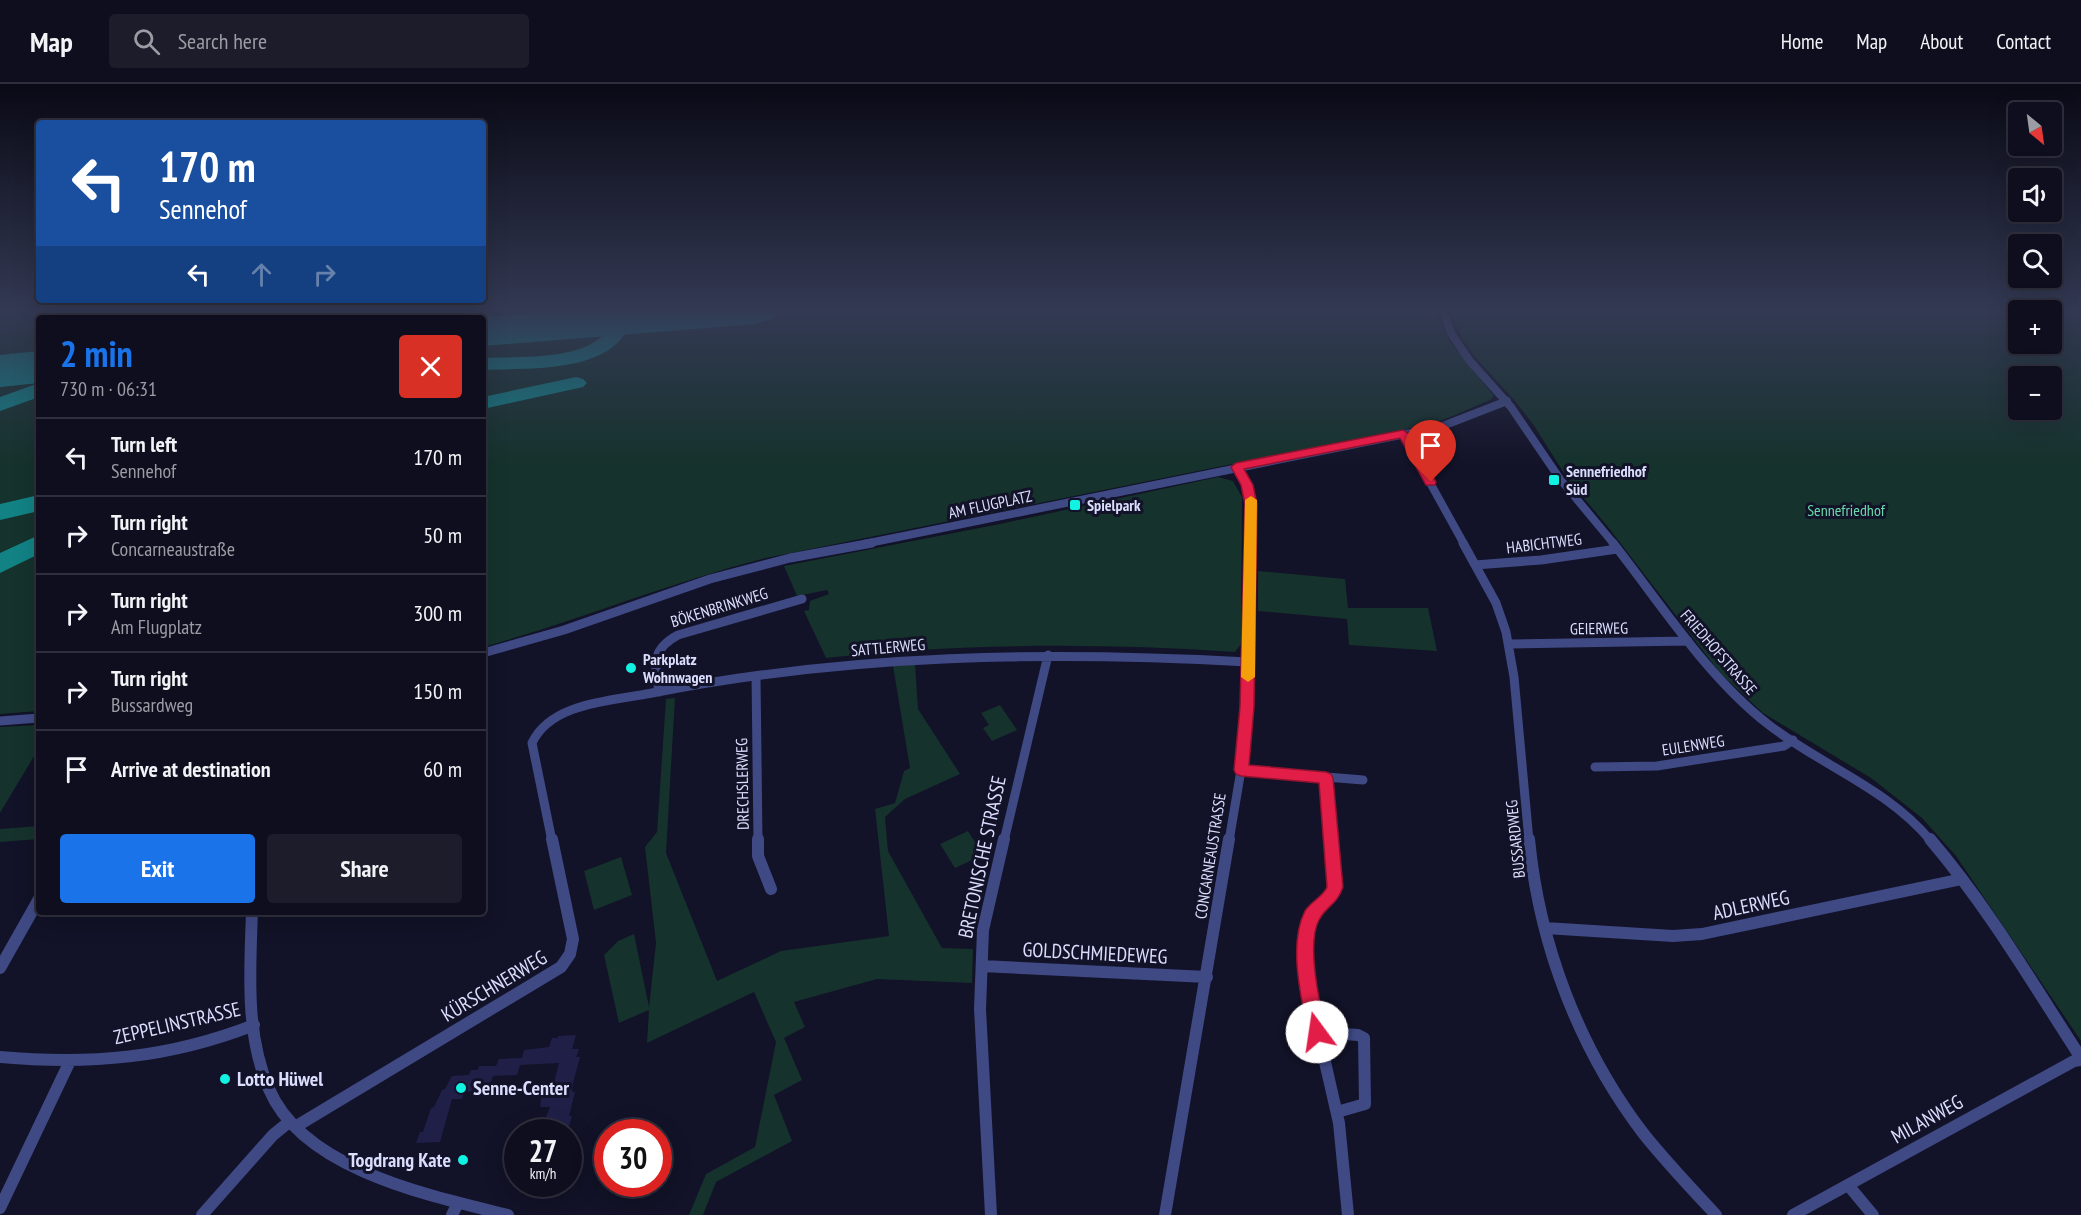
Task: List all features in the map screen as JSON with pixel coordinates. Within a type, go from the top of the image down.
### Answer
[{"type":"street","name":"FRIEDHOFSTRASSE","points":[[1473,362],[1507,401],[1560,479],[1688,642],[1739,701],[1770,726],[1868,786],[1906,815],[1938,848],[1962,879],[2081,1059]]},
{"type":"street","name":"AM FLUGPLATZ","points":[[486,652],[564,630],[710,579],[790,558],[943,529],[1450,424],[1507,401]]},
{"type":"street","name":"BUSSARDWEG","points":[[1403,434],[1496,603],[1510,644],[1532,872],[1556,963],[1578,1017],[1615,1092],[1660,1155],[1716,1215]]},
{"type":"street","name":"CONCARNEAUSTRASSE","points":[[1165,1215],[1241,770],[1248,662],[1251,497],[1236,467]]},
{"type":"street","name":"HABICHTWEG","points":[[1475,565],[1541,560],[1617,549]]},
{"type":"street","name":"BÖKENBRINKWEG","points":[[659,692],[655,655],[664,641],[802,599]]},
{"type":"street","name":"GEIERWEG","points":[[1510,644],[1688,642]]},
{"type":"street","name":"SATTLERWEG","points":[[539,729],[560,715],[659,692],[756,676],[904,659],[1048,655],[1142,656],[1248,662]]},
{"type":"street","name":"BRETONISCHE STRASSE","points":[[991,1215],[980,1009],[985,921],[1048,655]]},
{"type":"street","name":"DRECHSLERWEG","points":[[756,676],[758,856],[771,889]]},
{"type":"street","points":[[0,721],[36,718]]},
{"type":"street","name":"KÜRSCHNERWEG","points":[[202,1215],[268,1141],[561,967],[571,953],[573,939],[533,750],[534,736],[539,729]]},
{"type":"street","name":"EULENWEG","points":[[1595,767],[1657,766],[1784,746],[1793,740]]},
{"type":"street","points":[[1241,770],[1362,780]]},
{"type":"street","points":[[1326,778],[1335,887],[1332,895],[1313,914],[1306,932],[1308,988],[1337,1112],[1344,1157],[1348,1215]]},
{"type":"street","name":"ADLERWEG","points":[[1545,928],[1673,936],[1702,934],[1962,879]]},
{"type":"street","points":[[0,968],[36,904]]},
{"type":"street","points":[[252,915],[254,1025],[267,1085],[292,1125],[339,1158],[427,1194],[455,1209],[508,1215]]},
{"type":"street","name":"GOLDSCHMIEDEWEG","points":[[982,966],[1207,977]]},
{"type":"street","name":"ZEPPELINSTRASSE","points":[[0,1057],[70,1061],[125,1058],[208,1040],[254,1025]]},
{"type":"street","points":[[1317,1032],[1358,1035],[1364,1038],[1365,1104],[1362,1107],[1337,1112]]},
{"type":"street","name":"MILANWEG","points":[[1793,1215],[2074,1060],[2081,1059]]},
{"type":"street","points":[[0,1208],[70,1061]]},
{"type":"street","points":[[1848,1185],[1873,1215]]},
{"type":"green space","points":[[0,362],[36,362],[36,711],[0,714]]},
{"type":"green space","points":[[486,362],[1466,362],[1494,396],[1490,400],[1436,423],[766,558],[695,578],[486,646]]},
{"type":"green space","name":"Sennefriedhof","points":[[1479,362],[2081,362],[2081,1041],[1956,856],[1922,818],[1871,778],[1763,713],[1720,673],[1608,527],[1567,478],[1533,424]]},
{"type":"green space","points":[[1218,477],[1233,481],[1242,497],[1241,644],[1235,652],[1133,647],[1031,646],[929,649],[826,658],[804,611],[809,610],[810,601],[829,594],[827,590],[797,596],[784,566],[1000,524]]},
{"type":"green space","points":[[1258,571],[1345,579],[1348,608],[1428,608],[1437,651],[1349,645],[1347,619],[1258,611]]},
{"type":"green space","points":[[915,664],[918,709],[960,774],[905,799],[885,817],[888,851],[942,948],[973,949],[972,983],[877,979],[794,1002],[805,1027],[784,1038],[802,1080],[774,1095],[792,1141],[716,1182],[703,1215],[689,1215],[706,1174],[755,1147],[776,1042],[754,992],[647,1043],[649,1010],[619,1023],[604,955],[618,941],[634,934],[649,1007],[656,943],[645,847],[657,832],[666,699],[675,698],[666,853],[717,981],[781,951],[889,936],[875,809],[895,803],[904,771],[910,768],[893,666]]},
{"type":"green space","points":[[1000,705],[1017,730],[992,741],[983,728],[989,725],[981,713]]},
{"type":"green space","points":[[36,725],[36,753],[0,813],[0,727]]},
{"type":"green space","points":[[36,826],[36,839],[0,842],[0,829]]},
{"type":"green space","points":[[968,831],[983,855],[955,868],[940,844]]},
{"type":"green space","points":[[621,857],[632,895],[594,910],[584,871]]},
{"type":"building","name":"Senne-Center","points":[[576,1035],[572,1049],[579,1049],[576,1057],[580,1057],[572,1092],[575,1092],[569,1116],[572,1116],[571,1119],[545,1119],[550,1107],[540,1107],[543,1087],[553,1087],[559,1063],[520,1065],[517,1075],[493,1076],[490,1085],[477,1085],[475,1091],[464,1092],[462,1099],[452,1099],[440,1142],[416,1143],[420,1132],[423,1132],[431,1108],[434,1107],[452,1076],[469,1075],[471,1070],[478,1070],[479,1066],[496,1066],[499,1059],[522,1058],[524,1050],[549,1047],[552,1038],[558,1038],[558,1036]]},
{"type":"taxiway","points":[[486,364],[536,362]]},
{"type":"taxiway","points":[[486,402],[576,383]]},
{"type":"taxiway","points":[[0,405],[36,390]]},
{"type":"taxiway","points":[[0,512],[36,504]]},
{"type":"taxiway","points":[[0,564],[36,545]]},
{"type":"runway","points":[[0,371],[36,367]]},
{"type":"slow traffic","points":[[1248,677],[1251,500]]},
{"type":"place","name":"Sennefriedhof Süd","points":[[1554,480]]},
{"type":"place","name":"Spielpark","points":[[1075,505]]},
{"type":"place","name":"Parkplatz Wohnwagen","points":[[631,668]]},
{"type":"place","name":"Lotto Hüwel","points":[[225,1079]]},
{"type":"place","name":"Senne-Center","points":[[461,1088]]},
{"type":"place","name":"Togdrang Kate","points":[[463,1160]]},
{"type":"route","points":[[1317,1032],[1309,1000],[1306,932],[1313,914],[1332,895],[1335,887],[1326,778],[1241,770],[1247,707],[1251,497],[1243,476],[1236,467],[1403,434],[1431,482]]}]
